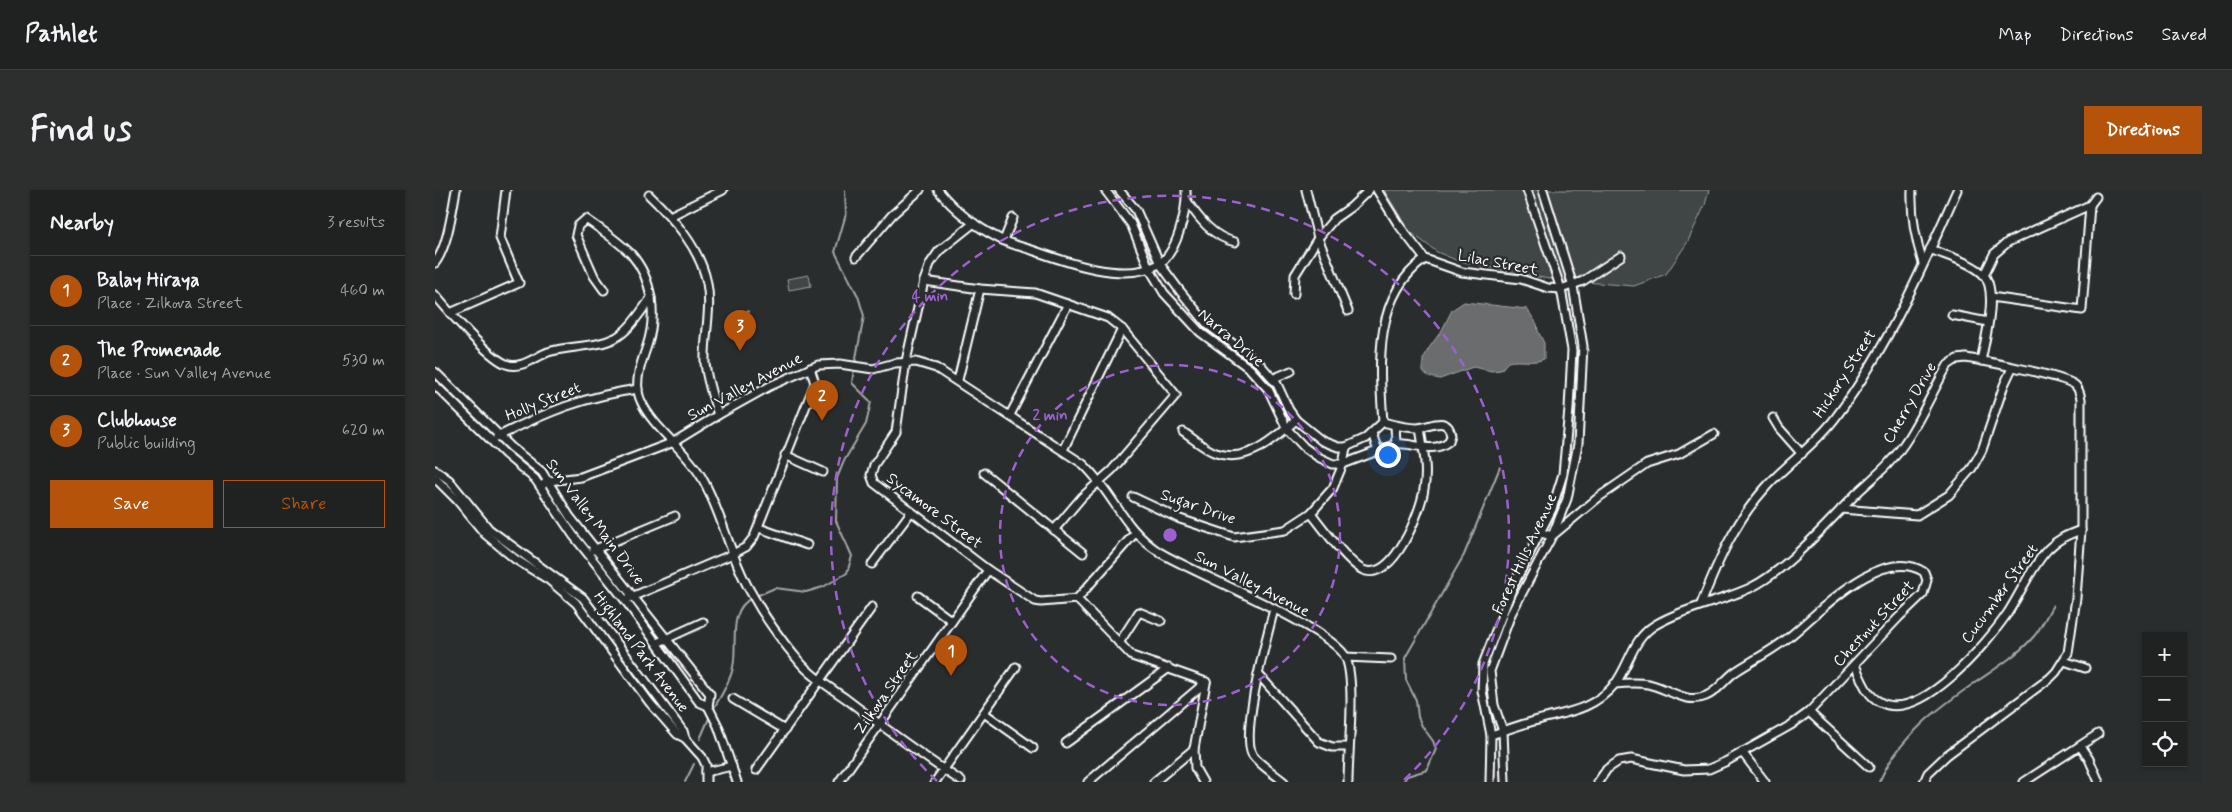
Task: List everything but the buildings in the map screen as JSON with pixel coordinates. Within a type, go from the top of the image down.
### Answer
[{"type":"street","points":[[435,263],[439,258],[445,238],[456,190]]},
{"type":"street","points":[[450,313],[519,283],[500,238],[506,190]]},
{"type":"street","points":[[670,216],[723,190]]},
{"type":"street","points":[[856,257],[892,215],[920,190]]},
{"type":"street","points":[[938,190],[949,204],[974,223],[1004,240],[1070,264],[1113,272],[1149,268],[1160,264],[1175,245],[1187,201],[1186,190]]},
{"type":"street","name":"Narra Drive","points":[[1105,190],[1131,224],[1149,268],[1164,293],[1194,326],[1250,369],[1268,389],[1287,429],[1304,447],[1318,457],[1333,464],[1343,464]]},
{"type":"street","name":"Narra Drive","points":[[1119,190],[1136,210],[1160,264],[1209,325],[1260,364],[1272,379],[1296,420],[1323,441],[1338,447],[1346,447]]},
{"type":"street","points":[[1306,190],[1318,238],[1348,311]]},
{"type":"street","points":[[1294,294],[1295,274],[1318,238],[1334,219],[1351,207],[1369,190]]},
{"type":"street","points":[[1346,447],[1366,438],[1383,422],[1380,381],[1385,320],[1391,300],[1401,282],[1412,268],[1425,259],[1398,224],[1377,190]]},
{"type":"street","name":"Forest Hills Avenue","points":[[1491,782],[1491,735],[1482,691],[1483,664],[1514,584],[1541,533],[1563,474],[1569,409],[1571,350],[1561,289],[1527,190]]},
{"type":"street","name":"Forest Hills Avenue","points":[[1505,782],[1503,731],[1494,705],[1490,671],[1511,614],[1552,536],[1567,499],[1578,444],[1583,346],[1573,286],[1543,190]]},
{"type":"street","points":[[1912,190],[1913,222],[1923,263]]},
{"type":"street","name":"Hickory Street","points":[[1701,604],[1726,544],[1741,517],[1767,486],[1802,454],[1846,403],[1884,341],[1957,190]]},
{"type":"street","points":[[649,195],[670,216],[701,262],[707,284],[708,308],[705,362],[708,383],[718,415]]},
{"type":"street","points":[[1984,275],[1995,254],[2008,242],[2090,205],[2096,197]]},
{"type":"street","points":[[1187,201],[1199,218],[1223,240],[1235,242]]},
{"type":"street","points":[[1991,296],[2082,310],[2090,205]]},
{"type":"street","points":[[1004,240],[1013,218]]},
{"type":"street","points":[[604,290],[594,276],[576,235],[578,226],[586,219],[632,255],[648,284],[653,312],[651,334],[639,370],[638,389],[641,401],[647,411],[692,462],[702,479],[725,528],[733,554],[747,586],[756,602],[799,661],[819,679],[880,726],[961,781]]},
{"type":"street","name":"Sycamore Street","points":[[974,223],[939,251],[930,264],[924,281],[906,362],[895,432],[874,465],[871,475],[874,483],[911,512],[988,570],[1035,601],[1077,599]]},
{"type":"street","points":[[1930,249],[1966,264],[1984,275],[1991,296],[1981,361]]},
{"type":"street","points":[[1561,289],[1573,286],[1621,256]]},
{"type":"street","name":"Lilac Street","points":[[1425,259],[1462,272],[1521,279],[1548,288],[1561,289]]},
{"type":"street","points":[[924,281],[980,289],[1035,293],[1108,318],[1122,329],[1176,395],[1112,470],[1099,481],[1054,530]]},
{"type":"street","points":[[957,380],[980,289]]},
{"type":"street","points":[[435,295],[450,313],[493,356],[505,364],[513,366],[526,363],[548,352],[591,345],[616,338],[629,326],[651,298]]},
{"type":"street","points":[[1010,415],[1067,304]]},
{"type":"street","points":[[1952,315],[1988,322]]},
{"type":"street","points":[[1063,450],[1122,329]]},
{"type":"street","name":"Cherry Drive","points":[[1491,735],[1584,708],[1596,701],[1614,684],[1634,646],[1642,635],[1653,626],[1701,604],[1750,588],[1777,570],[1885,468],[1905,443],[1948,364],[1957,359],[1981,361],[2059,378],[2075,385],[2080,392],[2081,530],[2076,598],[2068,653],[2049,678],[1947,755],[1928,773],[1924,782]]},
{"type":"street","name":"Sun Valley Avenue","points":[[541,486],[549,481],[581,476],[674,442],[777,382],[818,364],[840,364],[873,369],[915,362],[936,368],[1083,464],[1099,481],[1121,516],[1135,533],[1173,559],[1274,609],[1331,640],[1340,648],[1351,676],[1348,782]]},
{"type":"street","points":[[625,600],[746,547],[759,528],[785,455],[815,383],[810,368]]},
{"type":"street","points":[[1841,509],[1917,515],[1949,496],[1972,468],[1982,450],[2004,385],[2012,368]]},
{"type":"street","points":[[1272,379],[1291,371]]},
{"type":"street","name":"Sun Valley Main Drive","points":[[435,372],[499,436],[535,466],[549,481],[570,517],[710,694],[709,707],[718,726],[737,782]]},
{"type":"street","name":"Sun Valley Main Drive","points":[[435,385],[490,440],[541,486],[573,535],[625,600],[699,702],[709,707]]},
{"type":"street","name":"Holly Street","points":[[490,440],[558,408],[594,396],[638,389]]},
{"type":"street","points":[[1773,418],[1779,428],[1802,454]]},
{"type":"street","points":[[1183,432],[1211,451],[1229,456],[1244,455],[1256,450],[1287,429],[1296,420]]},
{"type":"street","points":[[1343,464],[1396,444],[1437,448],[1449,441],[1450,431],[1443,424],[1436,423],[1420,428],[1395,426],[1383,422]]},
{"type":"street","points":[[1395,426],[1396,444]]},
{"type":"street","points":[[1311,513],[1351,561],[1363,570],[1374,572],[1383,567],[1393,559],[1408,534],[1424,490],[1423,448],[1420,428]]},
{"type":"street","points":[[1372,433],[1378,451]]},
{"type":"street","points":[[1541,533],[1552,536],[1599,497],[1647,464],[1679,454],[1714,434]]},
{"type":"street","name":"Sugar Drive","points":[[1133,497],[1180,519],[1234,537],[1285,530],[1311,513],[1333,488],[1343,464],[1346,447]]},
{"type":"street","points":[[785,455],[823,472]]},
{"type":"street","name":"Highland Park Avenue","points":[[435,470],[449,480],[489,529],[583,598],[683,731],[685,738]]},
{"type":"street","points":[[984,473],[1083,553]]},
{"type":"street","name":"Highland Park Avenue","points":[[435,478],[452,493],[485,534],[515,559],[554,584],[576,603],[650,703],[677,734],[685,738],[702,756],[706,772],[706,782]]},
{"type":"street","points":[[873,564],[911,512]]},
{"type":"street","points":[[588,553],[675,516]]},
{"type":"street","points":[[759,528],[807,546]]},
{"type":"street","name":"Cucumber Street","points":[[1855,665],[1870,694],[1879,702],[1890,706],[1915,702],[1962,667],[1990,637],[2047,550],[2062,536],[2081,530]]},
{"type":"street","points":[[1135,533],[1077,599],[1132,656],[1206,682]]},
{"type":"street","name":"Chestnut Street","points":[[1599,782],[1607,770],[1619,761],[1631,759],[1684,770],[1709,769],[1791,725],[1809,712],[1899,616],[1923,594],[1927,580],[1924,572],[1908,566],[1895,567],[1863,578],[1834,598],[1789,638],[1736,671],[1708,696],[1690,699],[1648,684],[1614,684]]},
{"type":"street","name":"Zilkova Street","points":[[839,782],[988,570]]},
{"type":"street","points":[[918,596],[953,621]]},
{"type":"street","points":[[756,770],[872,607]]},
{"type":"street","points":[[1274,609],[1258,674],[1248,736],[1252,755],[1284,782]]},
{"type":"street","points":[[1119,643],[1139,612],[1161,621]]},
{"type":"street","points":[[657,643],[703,622]]},
{"type":"street","points":[[1345,657],[1391,660]]},
{"type":"street","points":[[2063,661],[2085,668]]},
{"type":"street","points":[[935,782],[1016,668]]},
{"type":"street","points":[[1066,743],[1169,668]]},
{"type":"street","points":[[1258,674],[1319,742],[1332,747],[1348,747]]},
{"type":"street","points":[[1203,782],[1195,768],[1194,749],[1206,682]]},
{"type":"street","points":[[1088,782],[1206,682]]},
{"type":"street","points":[[733,699],[785,730]]},
{"type":"street","points":[[1809,712],[1869,767]]},
{"type":"street","points":[[984,713],[1033,748]]},
{"type":"street","points":[[2024,782],[2098,734]]},
{"type":"street","points":[[2080,746],[2089,759],[2099,782]]},
{"type":"street","points":[[1154,782],[1194,749]]},
{"type":"street","points":[[1742,752],[1765,782]]},
{"type":"street","points":[[706,772],[732,766]]},
{"type":"shaded area","points":[[1384,190],[1709,190],[1705,205],[1687,243],[1666,274],[1634,286],[1549,279],[1458,261],[1437,252],[1409,231]]},
{"type":"shaded area","points":[[809,275],[811,286],[789,290],[787,279]]},
{"type":"shaded area","points":[[1464,302],[1527,309],[1537,324],[1544,343],[1544,359],[1508,362],[1501,370],[1492,371],[1473,367],[1440,379],[1430,377],[1423,372],[1423,359],[1442,330],[1452,310]]},
{"type":"shaded area","points":[[738,311],[749,311],[749,331],[737,331]]},
{"type":"waterway","points":[[845,190],[846,214],[835,252],[858,296],[864,316],[855,363]]},
{"type":"waterway","points":[[756,596],[775,588],[806,592],[823,587],[847,573],[852,556],[836,521],[837,478],[844,461],[866,424],[871,402],[852,383],[854,368]]},
{"type":"waterway","points":[[1403,782],[1407,776],[1427,770],[1436,749],[1418,717],[1416,700],[1406,680],[1405,658],[1464,555],[1500,467]]},
{"type":"waterway","points":[[713,710],[732,672],[736,619],[744,604],[752,598]]},
{"type":"waterway","points":[[1879,782],[1887,766],[1909,737],[1949,701],[2023,648],[2038,632],[2053,605]]},
{"type":"waterway","points":[[700,739],[710,716]]},
{"type":"waterway","points":[[685,782],[694,764]]},
{"type":"place","name":"Clubhouse","points":[[740,351]]},
{"type":"place","name":"The Promenade","points":[[822,421]]},
{"type":"place","name":"Balay Hiraya","points":[[951,676]]}]
